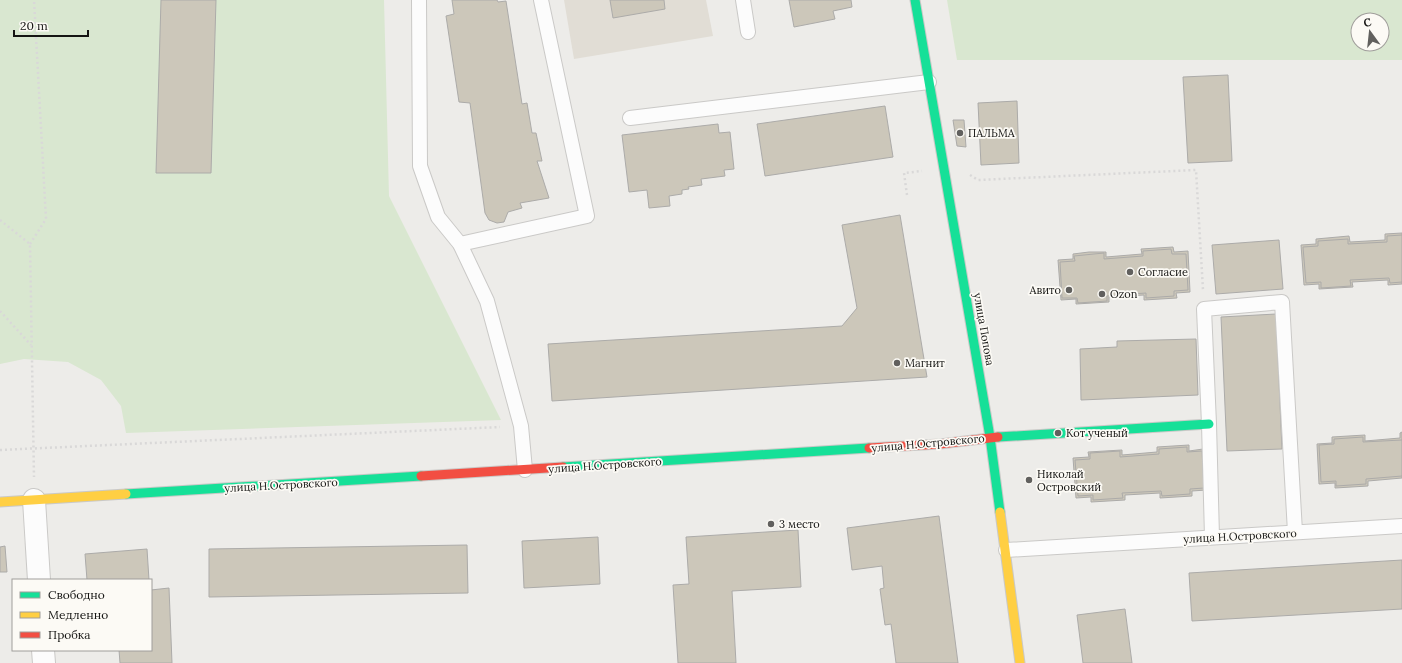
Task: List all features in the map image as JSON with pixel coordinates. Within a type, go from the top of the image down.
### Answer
[{"type":"street","name":"улица Попова","points":[[915,0],[990,437],[1020,663]]},
{"type":"street","name":"улица Н.Островского","points":[[0,502],[940,444],[990,437],[1209,424]]},
{"type":"street","points":[[34,500],[39,579]]},
{"type":"street","points":[[43,651],[44,663]]},
{"type":"lane","points":[[419,0],[420,166],[438,217],[460,244],[487,301],[521,426],[525,470]]},
{"type":"lane","points":[[460,244],[587,216],[541,0]]},
{"type":"lane","points":[[743,0],[748,32]]},
{"type":"lane","points":[[630,118],[929,82]]},
{"type":"lane","points":[[1212,537],[1204,309],[1282,302],[1295,532]]},
{"type":"lane","name":"улица Н.Островского","points":[[1006,550],[1402,526]]},
{"type":"path","points":[[34,0],[46,218],[30,244],[34,500]]},
{"type":"path","points":[[907,195],[904,173],[944,168],[961,164],[966,173],[978,180],[1196,170],[1204,309]]},
{"type":"path","points":[[0,220],[30,244]]},
{"type":"path","points":[[0,311],[32,345]]},
{"type":"path","points":[[0,450],[521,426]]},
{"type":"shaded area","points":[[564,0],[706,0],[713,36],[574,59]]},
{"type":"green space","points":[[0,0],[384,0],[389,196],[501,420],[126,433],[121,406],[101,380],[68,362],[24,359],[0,364]]},
{"type":"green space","points":[[947,0],[1402,0],[1402,60],[957,60]]},
{"type":"building","points":[[161,0],[216,0],[211,173],[156,173]]},
{"type":"building","points":[[452,0],[506,1],[522,104],[527,103],[532,133],[536,133],[542,161],[537,161],[549,198],[520,203],[522,208],[508,212],[504,222],[497,223],[489,220],[485,213],[470,103],[459,102],[446,16],[454,14]]},
{"type":"building","points":[[610,0],[664,0],[665,9],[613,18]]},
{"type":"building","points":[[789,0],[851,0],[852,7],[833,11],[835,19],[794,27]]},
{"type":"building","points":[[1228,75],[1232,161],[1188,163],[1183,77]]},
{"type":"building","points":[[1017,101],[1019,163],[981,165],[978,103]]},
{"type":"building","points":[[885,106],[893,157],[765,176],[757,124]]},
{"type":"building","name":"ПАЛЬМА","points":[[953,120],[964,120],[966,147],[957,146]]},
{"type":"building","points":[[718,124],[719,133],[730,132],[734,169],[724,170],[725,176],[701,179],[702,185],[688,187],[689,189],[682,190],[682,194],[669,196],[670,206],[649,208],[647,190],[629,192],[622,135]]},
{"type":"building","points":[[900,215],[927,377],[552,401],[548,344],[842,326],[857,308],[842,225]]},
{"type":"building","points":[[1402,233],[1402,284],[1388,285],[1388,280],[1352,282],[1353,287],[1319,289],[1319,284],[1304,285],[1301,245],[1316,244],[1316,239],[1349,236],[1350,242],[1385,240],[1385,234]]},
{"type":"building","points":[[1402,235],[1402,282],[1390,283],[1389,278],[1350,280],[1351,286],[1321,288],[1321,282],[1306,283],[1303,247],[1318,246],[1318,241],[1348,239],[1348,244],[1387,242],[1387,236]]},
{"type":"building","points":[[1279,240],[1283,289],[1216,294],[1212,245]]},
{"type":"building","points":[[1173,247],[1174,252],[1188,251],[1190,292],[1176,293],[1177,298],[1144,300],[1144,295],[1109,297],[1109,302],[1076,304],[1076,299],[1061,300],[1058,260],[1073,259],[1073,254],[1089,252],[1106,252],[1106,257],[1142,254],[1141,249]]},
{"type":"building","points":[[1171,249],[1172,254],[1186,254],[1188,290],[1174,291],[1174,296],[1146,298],[1146,293],[1107,296],[1107,301],[1078,303],[1077,298],[1062,298],[1060,262],[1075,261],[1074,256],[1104,253],[1104,259],[1143,256],[1143,251]]},
{"type":"building","points":[[1276,314],[1282,449],[1227,451],[1221,317]]},
{"type":"building","points":[[1196,339],[1198,395],[1081,400],[1080,349],[1117,347],[1117,341]]},
{"type":"building","points":[[1402,432],[1402,478],[1368,481],[1368,486],[1335,488],[1335,483],[1319,484],[1317,444],[1332,443],[1332,437],[1365,435],[1365,441],[1400,438],[1400,433]]},
{"type":"building","points":[[1363,437],[1363,442],[1402,440],[1402,476],[1366,479],[1366,484],[1336,486],[1336,481],[1321,482],[1319,445],[1334,444],[1334,439]]},
{"type":"building","points":[[1189,445],[1189,451],[1203,449],[1206,490],[1192,491],[1192,496],[1160,498],[1160,493],[1125,495],[1125,500],[1091,502],[1091,497],[1076,498],[1073,458],[1089,457],[1088,452],[1122,450],[1122,455],[1157,452],[1157,447]]},
{"type":"building","points":[[1187,447],[1187,452],[1202,451],[1204,488],[1190,489],[1190,494],[1162,496],[1161,491],[1122,493],[1123,498],[1093,500],[1093,495],[1078,496],[1075,460],[1090,459],[1090,453],[1120,451],[1120,457],[1159,454],[1159,449]]},
{"type":"building","points":[[939,516],[958,663],[896,663],[891,624],[885,625],[880,589],[884,588],[882,566],[852,570],[847,528]]},
{"type":"building","points":[[798,530],[801,587],[732,591],[736,663],[678,663],[673,585],[689,584],[686,537]]},
{"type":"building","points":[[598,537],[600,584],[524,588],[522,541]]},
{"type":"building","points":[[467,545],[468,593],[209,597],[209,549]]},
{"type":"building","points":[[5,546],[7,572],[0,572],[0,547]]},
{"type":"building","points":[[147,549],[149,579],[87,579],[85,554]]},
{"type":"building","points":[[1402,560],[1402,609],[1192,621],[1189,573]]},
{"type":"building","points":[[169,588],[172,663],[120,663],[119,651],[152,651],[152,590]]},
{"type":"building","points":[[1125,609],[1132,663],[1083,663],[1077,615]]},
{"type":"traffic: fast","points":[[915,0],[990,437],[1000,512]]},
{"type":"traffic: fast","points":[[998,437],[1209,424]]},
{"type":"traffic: fast","points":[[563,467],[869,448]]},
{"type":"traffic: fast","points":[[126,494],[421,476]]},
{"type":"traffic: slow","points":[[0,502],[126,494]]},
{"type":"traffic: slow","points":[[1000,512],[1020,663]]},
{"type":"traffic: jam","points":[[869,448],[940,444],[998,437]]},
{"type":"traffic: jam","points":[[421,476],[563,467]]},
{"type":"place","name":"ПАЛЬМА","points":[[960,133]]},
{"type":"place","name":"Согласие","points":[[1130,272]]},
{"type":"place","name":"Авито","points":[[1069,290]]},
{"type":"place","name":"Ozon","points":[[1102,294]]},
{"type":"place","name":"Магнит","points":[[897,363]]},
{"type":"place","name":"Кот ученый","points":[[1058,433]]},
{"type":"place","name":"Николай Островский","points":[[1029,480]]},
{"type":"place","name":"3 место","points":[[771,524]]}]
